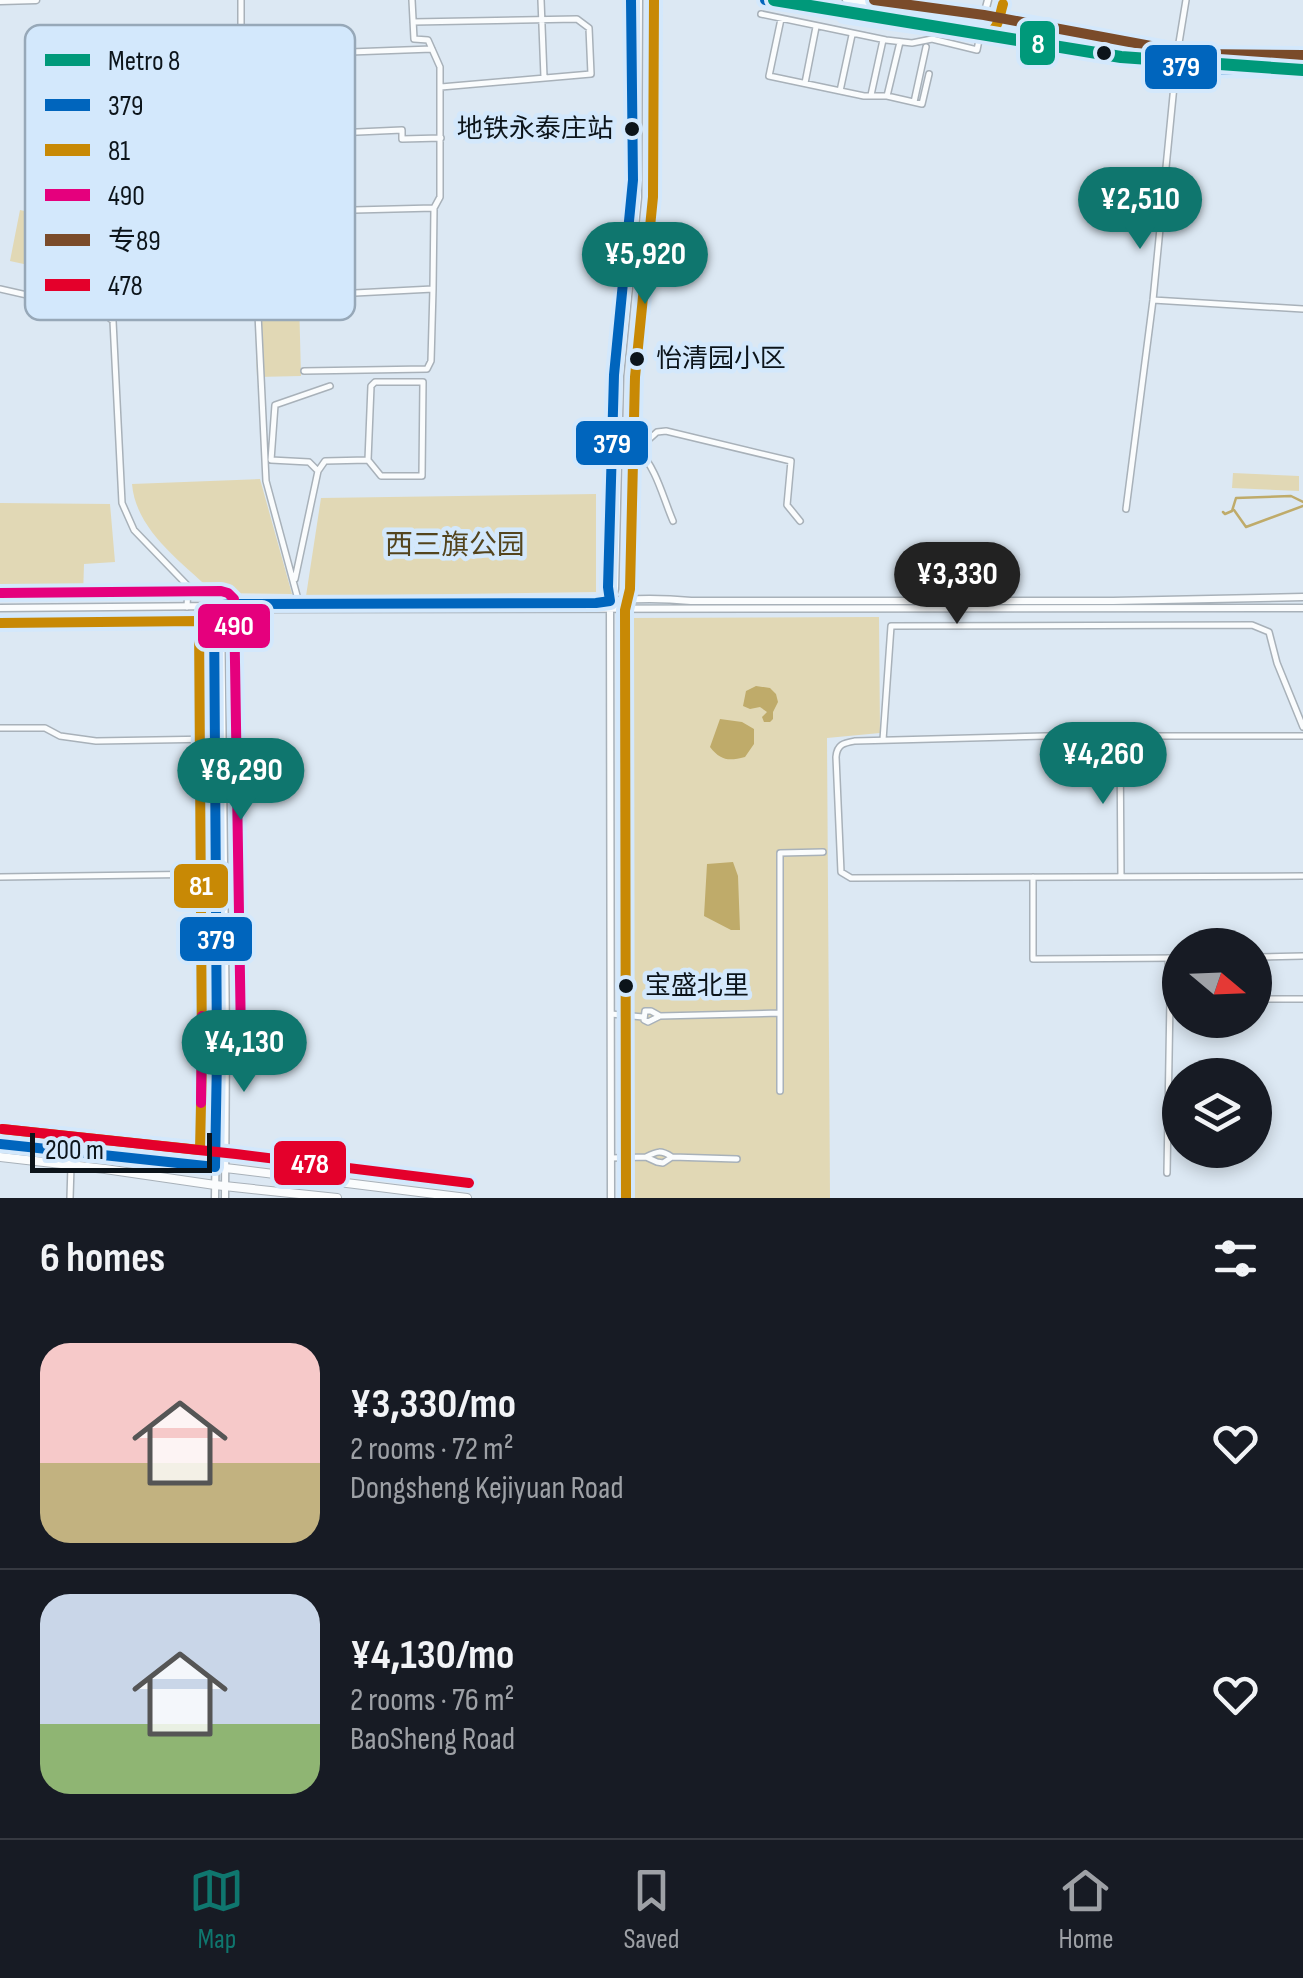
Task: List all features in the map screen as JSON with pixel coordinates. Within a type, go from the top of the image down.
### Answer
[{"type":"main road","points":[[0,1144],[467,1198]]},
{"type":"main road","points":[[0,1157],[337,1198]]},
{"type":"street","points":[[0,1],[36,0]]},
{"type":"street","points":[[241,0],[241,25]]},
{"type":"street","points":[[304,372],[427,369],[430,362],[434,208],[440,197],[440,67],[428,40],[414,39],[412,0]]},
{"type":"street","points":[[541,0],[544,78]]},
{"type":"street","points":[[611,1198],[608,554],[614,375],[632,180],[630,0]]},
{"type":"street","points":[[611,603],[616,590],[620,376],[638,197],[638,0]]},
{"type":"street","points":[[765,0],[981,30],[1176,66],[1303,70]]},
{"type":"street","points":[[846,0],[1213,61],[1303,62]]},
{"type":"street","points":[[761,14],[883,40],[912,44],[932,39],[977,50],[988,0]]},
{"type":"street","points":[[1126,508],[1154,300],[1177,56],[1186,0]]},
{"type":"street","points":[[412,22],[578,18],[589,28],[591,74],[441,88]]},
{"type":"street","points":[[781,19],[769,76],[922,104],[929,74]]},
{"type":"street","points":[[805,83],[816,26]]},
{"type":"street","points":[[840,90],[852,34]]},
{"type":"street","points":[[871,95],[883,40]]},
{"type":"street","points":[[887,96],[900,42]]},
{"type":"street","points":[[914,102],[926,47]]},
{"type":"street","points":[[355,52],[432,49]]},
{"type":"street","points":[[355,132],[402,130],[402,140],[440,138]]},
{"type":"street","points":[[355,210],[434,208]]},
{"type":"street","points":[[0,289],[25,295]]},
{"type":"street","points":[[355,293],[433,289]]},
{"type":"street","points":[[1154,300],[1303,308]]},
{"type":"street","points":[[112,320],[122,503],[134,530],[188,586],[187,606]]},
{"type":"street","points":[[258,320],[266,482],[300,606],[294,579],[318,472],[325,462],[368,460]]},
{"type":"street","points":[[375,382],[423,382],[422,476],[381,476],[368,460],[371,386],[375,382]]},
{"type":"street","points":[[318,472],[309,462],[271,460],[275,405],[330,386]]},
{"type":"street","points":[[673,522],[662,487],[638,449],[657,432],[791,461],[787,504],[800,521]]},
{"type":"street","points":[[611,603],[662,598],[1113,601],[1303,597]]},
{"type":"street","points":[[0,608],[596,602],[874,610],[1303,608]]},
{"type":"street","points":[[218,606],[215,739],[220,1168]]},
{"type":"street","points":[[218,606],[220,1186],[224,1198]]},
{"type":"street","points":[[883,740],[891,626],[1252,625],[1268,632],[1276,663],[1303,727]]},
{"type":"street","points":[[0,728],[45,728],[60,736],[96,741],[215,739]]},
{"type":"street","points":[[1303,736],[883,740],[846,742],[837,750],[841,872],[851,878],[1303,876]]},
{"type":"street","points":[[1120,737],[1121,876]]},
{"type":"street","points":[[780,1091],[780,854],[824,852]]},
{"type":"street","points":[[0,877],[216,874]]},
{"type":"street","points":[[1033,877],[1033,959],[1162,958]]},
{"type":"street","points":[[1272,957],[1303,956]]},
{"type":"street","points":[[1272,999],[1303,999]]},
{"type":"street","points":[[612,1014],[643,1017],[650,1022],[660,1016],[780,1013]]},
{"type":"street","points":[[1168,1173],[1170,1038]]},
{"type":"street","points":[[611,1158],[646,1157],[657,1162],[672,1157],[737,1159]]},
{"type":"street","points":[[70,1198],[71,1166]]},
{"type":"street","points":[[215,1198],[220,1186]]},
{"type":"green space","points":[[20,210],[25,211],[25,264],[10,261]]},
{"type":"green space","points":[[255,320],[300,320],[301,376],[257,377]]},
{"type":"green space","points":[[1233,473],[1299,476],[1299,491],[1232,488]]},
{"type":"green space","points":[[260,479],[292,594],[214,593],[151,531],[135,501],[132,484]]},
{"type":"green space","name":"西三旗公园","points":[[596,494],[596,592],[306,596],[321,498]]},
{"type":"green space","points":[[0,503],[110,504],[115,562],[84,564],[83,596],[0,596]]},
{"type":"green space","points":[[934,563],[972,563],[972,583],[934,583]]},
{"type":"green space","points":[[879,617],[880,733],[827,738],[830,1198],[633,1198],[632,618]]},
{"type":"shaded area","points":[[756,686],[770,688],[776,694],[778,702],[770,722],[764,722],[762,717],[767,712],[760,707],[743,706],[746,691]]},
{"type":"shaded area","points":[[720,719],[742,722],[754,729],[754,744],[745,757],[726,759],[710,747]]},
{"type":"shaded area","points":[[733,862],[738,876],[740,930],[731,930],[704,916],[707,864]]},
{"type":"waterway","points":[[1223,512],[1232,511],[1236,498],[1291,496],[1303,502]]},
{"type":"waterway","points":[[1234,510],[1246,527],[1303,506]]},
{"type":"metro line","name":"8","points":[[774,0],[1121,57],[1303,70]]},
{"type":"transit line","name":"379","points":[[0,1144],[215,1167],[214,606],[610,601],[614,375],[633,180],[631,0]]},
{"type":"transit line","name":"81","points":[[626,1198],[625,610],[630,589],[635,377],[653,197],[654,0]]},
{"type":"transit line","name":"379","points":[[765,0],[981,30],[1193,69],[1303,70]]},
{"type":"transit line","name":"专89","points":[[874,0],[984,15],[1194,54],[1303,55]]},
{"type":"transit line","name":"81","points":[[844,15],[984,35],[996,27],[1003,4]]},
{"type":"transit line","name":"490","points":[[0,593],[221,591],[234,599],[241,1039]]},
{"type":"transit line","name":"81","points":[[0,623],[199,621],[202,1057],[200,1150],[2,1129]]},
{"type":"transit line","name":"490","points":[[201,1103],[202,1016]]},
{"type":"transit line","name":"478","points":[[2,1129],[469,1183]]},
{"type":"place","name":"地铁永泰庄站","points":[[632,129]]},
{"type":"place","name":"怡清园小区","points":[[637,359]]},
{"type":"place","name":"宝盛北里","points":[[626,986]]}]
